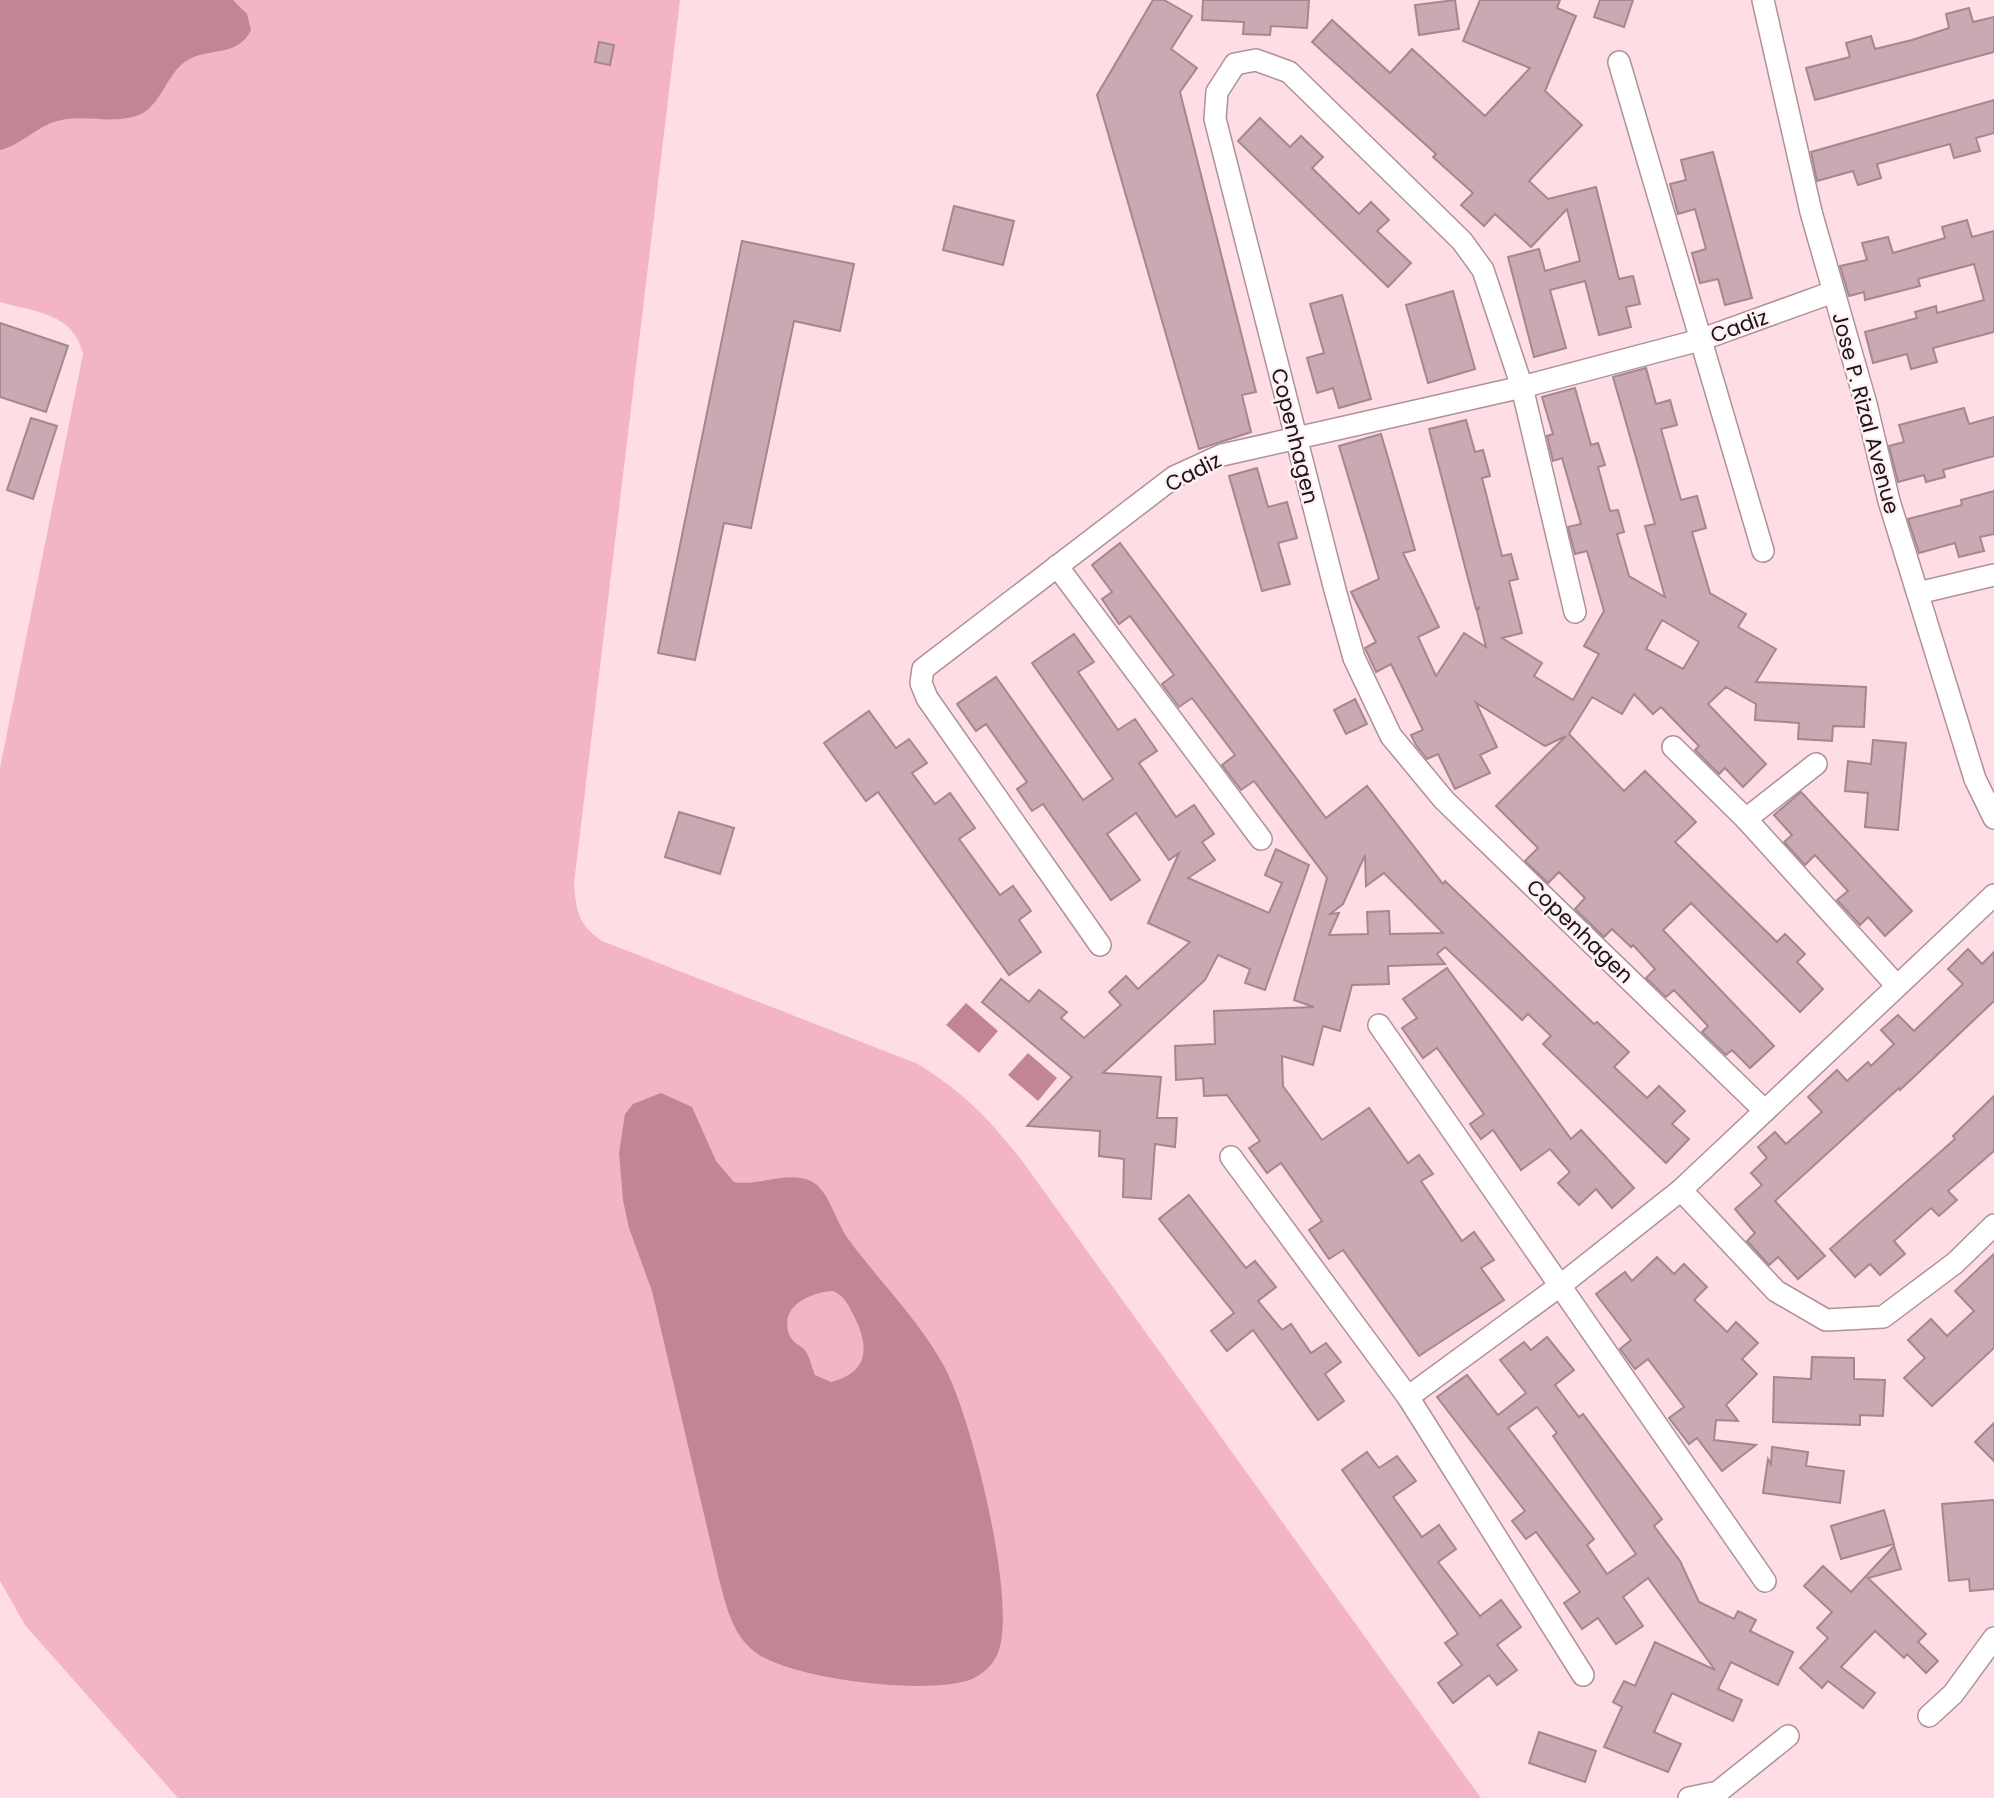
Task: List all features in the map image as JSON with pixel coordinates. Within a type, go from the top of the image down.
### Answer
[{"type":"street","name":"Jose P. Rizal Avenue","points":[[1762,0],[1811,212],[1918,593],[1975,779],[1994,818]]},
{"type":"street","name":"Copenhagen","points":[[1575,612],[1522,387],[1483,270],[1462,241],[1289,72],[1256,60],[1234,64],[1217,92],[1215,119],[1294,438],[1354,658],[1391,736],[1444,800],[1765,1111]]},
{"type":"street","points":[[1619,62],[1763,551]]},
{"type":"street","name":"Cadiz","points":[[1100,945],[927,698],[921,683],[923,669],[1174,477],[1222,455],[1522,387],[1700,341],[1833,292]]},
{"type":"street","points":[[1058,566],[1261,839]]},
{"type":"street","points":[[1918,593],[1994,575]]},
{"type":"street","points":[[1673,747],[1746,819],[1897,986]]},
{"type":"street","points":[[1746,819],[1816,764]]},
{"type":"street","points":[[1408,1397],[1561,1284],[1681,1190],[1994,895]]},
{"type":"street","points":[[1379,1025],[1765,1581]]},
{"type":"street","points":[[1231,1157],[1408,1397],[1583,1675]]},
{"type":"street","points":[[1681,1190],[1776,1291],[1826,1320],[1883,1317],[1955,1263],[1994,1225]]},
{"type":"street","points":[[1929,1716],[1953,1694],[1994,1638]]},
{"type":"street","points":[[1689,1798],[1718,1791],[1788,1736]]},
{"type":"shaded area","points":[[0,0],[680,0],[574,883],[576,902],[583,923],[602,941],[918,1064],[950,1086],[975,1108],[1023,1162],[1481,1798],[178,1798],[25,1625],[0,1581],[0,768],[83,354],[78,340],[62,322],[39,312],[0,302]]},
{"type":"shaded area","points":[[0,0],[233,0],[247,14],[251,30],[238,45],[186,61],[174,73],[154,103],[141,114],[121,119],[78,118],[57,121],[0,150]]},
{"type":"shaded area","points":[[966,1003],[998,1031],[979,1053],[946,1025]]},
{"type":"shaded area","points":[[1028,1053],[1057,1078],[1038,1101],[1008,1075]]},
{"type":"shaded area","points":[[661,1093],[692,1107],[716,1161],[734,1182],[788,1177],[808,1180],[817,1185],[849,1240],[934,1349],[955,1390],[967,1424],[989,1509],[997,1553],[1003,1628],[996,1657],[987,1669],[976,1677],[952,1684],[926,1686],[829,1677],[773,1662],[755,1652],[736,1630],[720,1583],[652,1291],[629,1228],[623,1200],[619,1153],[625,1114],[633,1104]],"holes":[[[833,1291],[846,1301],[859,1327],[864,1347],[863,1356],[853,1372],[831,1382],[815,1375],[808,1355],[792,1339],[787,1324],[793,1308],[799,1302],[815,1294]]]},
{"type":"building","points":[[1153,0],[1164,0],[1192,16],[1171,49],[1197,68],[1180,92],[1256,392],[1242,395],[1251,432],[1199,449],[1097,95]]},
{"type":"building","points":[[1203,0],[1309,0],[1307,28],[1271,26],[1270,35],[1243,34],[1244,22],[1202,20]]},
{"type":"building","points":[[1455,0],[1459,29],[1419,35],[1415,5]]},
{"type":"building","points":[[1480,0],[1560,0],[1557,8],[1576,16],[1545,91],[1582,125],[1529,181],[1548,199],[1596,187],[1619,279],[1633,276],[1640,304],[1626,307],[1631,327],[1599,335],[1585,281],[1550,290],[1566,348],[1534,357],[1508,257],[1539,249],[1545,271],[1580,261],[1567,209],[1531,247],[1495,214],[1484,226],[1461,205],[1473,193],[1433,157],[1436,154],[1312,42],[1332,20],[1390,73],[1412,49],[1485,116],[1530,68],[1463,41]]},
{"type":"building","points":[[1600,0],[1633,0],[1624,27],[1594,17]]},
{"type":"building","points":[[1969,8],[1973,22],[1994,17],[1994,52],[1815,100],[1806,68],[1850,57],[1846,43],[1871,36],[1875,49],[1912,40],[1949,28],[1946,14]]},
{"type":"building","points":[[599,42],[614,45],[610,65],[595,62]]},
{"type":"building","points":[[1994,100],[1994,133],[1976,138],[1980,151],[1954,158],[1950,144],[1877,164],[1881,178],[1858,185],[1853,171],[1817,181],[1811,152]]},
{"type":"building","points":[[1260,118],[1290,147],[1301,136],[1323,157],[1312,168],[1359,214],[1371,202],[1389,220],[1377,231],[1411,263],[1388,287],[1238,141]]},
{"type":"building","points":[[1713,152],[1752,298],[1725,305],[1718,279],[1700,283],[1692,253],[1706,249],[1695,209],[1678,214],[1670,184],[1686,180],[1681,160]]},
{"type":"building","points":[[954,206],[1014,221],[1003,265],[943,250]]},
{"type":"building","points":[[1967,220],[1972,237],[1994,231],[1994,332],[1933,348],[1937,362],[1911,369],[1907,354],[1873,363],[1865,332],[1917,318],[1915,312],[1936,306],[1937,313],[1984,300],[1974,264],[1918,279],[1920,286],[1865,300],[1864,292],[1849,296],[1840,266],[1867,260],[1862,243],[1888,237],[1893,253],[1945,238],[1942,227]]},
{"type":"building","points":[[742,241],[854,264],[840,331],[794,321],[751,528],[724,523],[695,660],[658,653]]},
{"type":"building","points":[[1453,291],[1475,369],[1428,383],[1406,305]]},
{"type":"building","points":[[1342,295],[1371,399],[1339,408],[1333,388],[1317,393],[1307,358],[1324,353],[1310,304]]},
{"type":"building","points":[[0,323],[68,346],[46,412],[0,397]]},
{"type":"building","points":[[1646,368],[1656,404],[1670,400],[1677,425],[1661,429],[1681,500],[1697,496],[1706,528],[1692,532],[1710,593],[1746,614],[1738,627],[1776,649],[1756,682],[1866,687],[1864,727],[1833,726],[1832,741],[1798,739],[1799,723],[1755,720],[1756,704],[1726,687],[1708,704],[1766,764],[1743,787],[1725,768],[1719,774],[1695,750],[1699,746],[1661,707],[1653,714],[1634,694],[1622,714],[1592,697],[1569,734],[1624,791],[1645,771],[1696,822],[1675,842],[1777,942],[1785,934],[1805,954],[1797,962],[1823,989],[1800,1012],[1691,903],[1663,930],[1774,1046],[1750,1068],[1732,1050],[1726,1055],[1702,1032],[1708,1026],[1674,990],[1666,997],[1646,978],[1655,969],[1633,945],[1631,947],[1612,929],[1604,937],[1575,909],[1585,898],[1559,872],[1548,883],[1525,861],[1538,848],[1496,806],[1566,736],[1545,746],[1476,703],[1497,747],[1480,755],[1490,773],[1455,789],[1438,754],[1427,759],[1416,745],[1411,735],[1423,730],[1391,664],[1376,672],[1365,648],[1376,642],[1351,592],[1379,579],[1339,446],[1381,434],[1415,550],[1403,553],[1439,627],[1418,637],[1436,676],[1464,633],[1486,647],[1477,611],[1480,607],[1476,609],[1429,429],[1466,420],[1475,452],[1483,450],[1490,476],[1482,478],[1502,556],[1511,554],[1518,579],[1509,581],[1522,633],[1502,638],[1542,663],[1534,676],[1573,700],[1599,654],[1584,646],[1604,611],[1587,551],[1575,554],[1568,527],[1581,524],[1562,458],[1553,461],[1547,436],[1553,434],[1542,397],[1575,388],[1591,445],[1598,443],[1605,465],[1598,467],[1610,511],[1618,510],[1624,532],[1617,534],[1629,576],[1665,597],[1645,526],[1655,524],[1613,377]],"holes":[[[1662,620],[1699,642],[1683,669],[1646,649]]]},
{"type":"building","points":[[1964,408],[1969,424],[1994,417],[1994,456],[1943,470],[1945,477],[1926,482],[1924,475],[1898,482],[1889,446],[1904,442],[1899,425]]},
{"type":"building","points":[[31,418],[57,426],[33,499],[7,490]]},
{"type":"building","points":[[1257,468],[1268,507],[1287,502],[1297,538],[1278,543],[1290,584],[1262,591],[1229,476]]},
{"type":"building","points":[[1994,491],[1994,534],[1980,537],[1984,551],[1959,557],[1955,543],[1919,553],[1908,519],[1962,505],[1961,500]]},
{"type":"building","points":[[1120,543],[1326,818],[1367,786],[1443,884],[1445,881],[1594,1024],[1597,1022],[1629,1052],[1614,1067],[1647,1098],[1659,1086],[1685,1111],[1672,1124],[1689,1139],[1666,1163],[1543,1044],[1551,1036],[1528,1014],[1522,1020],[1445,947],[1437,954],[1445,964],[1388,966],[1389,984],[1352,985],[1340,1031],[1323,1026],[1313,1065],[1282,1056],[1283,1086],[1322,1140],[1369,1108],[1408,1163],[1419,1155],[1433,1174],[1421,1181],[1462,1241],[1474,1232],[1494,1260],[1481,1268],[1504,1300],[1419,1356],[1343,1250],[1329,1259],[1309,1230],[1322,1221],[1281,1163],[1267,1173],[1249,1148],[1260,1141],[1227,1095],[1204,1096],[1203,1078],[1176,1080],[1175,1046],[1215,1044],[1214,1011],[1314,1007],[1294,1000],[1327,878],[1254,781],[1241,790],[1222,765],[1235,755],[1192,698],[1179,707],[1162,684],[1174,675],[1130,616],[1119,624],[1102,599],[1112,592],[1092,565]],"holes":[[[1365,855],[1366,886],[1384,873],[1443,933],[1390,934],[1389,911],[1367,912],[1368,934],[1329,935],[1339,913],[1330,914],[1343,904]]]},
{"type":"building","points":[[1074,634],[1094,662],[1078,672],[1118,730],[1135,719],[1157,751],[1139,763],[1176,817],[1194,805],[1214,834],[1202,842],[1215,860],[1188,878],[1269,913],[1282,883],[1265,875],[1276,849],[1309,865],[1265,990],[1245,983],[1250,969],[1218,955],[1205,980],[1103,1073],[1161,1077],[1157,1118],[1177,1118],[1175,1147],[1155,1144],[1151,1199],[1123,1197],[1124,1159],[1099,1156],[1100,1131],[1027,1126],[1072,1077],[982,1002],[1001,979],[1029,1002],[1039,990],[1067,1012],[1061,1018],[1084,1038],[1121,1005],[1109,992],[1126,976],[1138,989],[1190,942],[1148,923],[1179,853],[1169,860],[1136,813],[1107,834],[1140,880],[1111,900],[1043,804],[1032,811],[1017,789],[1027,782],[986,724],[976,731],[957,704],[996,677],[1083,800],[1113,779],[1032,663]]},
{"type":"building","points":[[1355,699],[1367,724],[1346,734],[1334,710]]},
{"type":"building","points":[[869,711],[896,748],[909,739],[927,763],[912,773],[935,804],[950,793],[975,828],[959,839],[1000,895],[1013,886],[1031,911],[1019,920],[1041,952],[1009,975],[878,792],[866,801],[824,743]]},
{"type":"building","points":[[1873,740],[1906,743],[1898,830],[1865,827],[1868,793],[1845,791],[1848,761],[1871,764]]},
{"type":"building","points":[[1801,792],[1912,911],[1885,936],[1868,917],[1860,925],[1837,900],[1848,891],[1815,855],[1805,865],[1784,842],[1792,835],[1774,815]]},
{"type":"building","points":[[679,812],[734,828],[720,874],[665,857]]},
{"type":"building","points":[[1968,949],[1982,964],[1994,952],[1994,1001],[1900,1090],[1899,1088],[1775,1201],[1825,1256],[1798,1279],[1778,1257],[1769,1265],[1747,1241],[1755,1233],[1735,1209],[1762,1185],[1751,1173],[1767,1158],[1758,1147],[1775,1132],[1786,1144],[1822,1112],[1808,1097],[1837,1070],[1847,1081],[1868,1062],[1871,1066],[1894,1044],[1881,1030],[1898,1015],[1914,1031],[1963,984],[1948,969]]},
{"type":"building","points":[[1447,968],[1571,1139],[1581,1130],[1634,1188],[1612,1208],[1596,1189],[1579,1205],[1558,1183],[1570,1172],[1550,1149],[1521,1170],[1493,1130],[1481,1139],[1470,1124],[1484,1114],[1437,1048],[1423,1058],[1402,1028],[1417,1018],[1403,999]]},
{"type":"building","points":[[1994,1096],[1994,1151],[1948,1191],[1957,1200],[1939,1216],[1931,1208],[1894,1241],[1905,1254],[1880,1275],[1870,1264],[1855,1277],[1830,1249],[1955,1139],[1953,1136]]},
{"type":"building","points":[[1189,1195],[1246,1268],[1255,1261],[1276,1287],[1258,1301],[1282,1330],[1291,1324],[1311,1353],[1326,1343],[1341,1362],[1325,1374],[1344,1401],[1318,1420],[1253,1330],[1227,1351],[1211,1331],[1234,1313],[1159,1219]]},
{"type":"building","points":[[1994,1254],[1994,1348],[1932,1406],[1904,1378],[1925,1358],[1908,1340],[1931,1319],[1947,1336],[1974,1311],[1955,1291]]},
{"type":"building","points":[[1657,1257],[1674,1274],[1684,1264],[1707,1287],[1694,1300],[1727,1332],[1736,1322],[1758,1343],[1742,1359],[1757,1374],[1726,1405],[1738,1421],[1716,1420],[1714,1440],[1756,1445],[1722,1471],[1697,1438],[1689,1444],[1669,1418],[1684,1407],[1648,1359],[1635,1369],[1620,1349],[1631,1340],[1596,1294],[1625,1272],[1632,1281]]},
{"type":"building","points":[[1547,1337],[1574,1370],[1555,1385],[1579,1417],[1583,1414],[1662,1519],[1654,1526],[1680,1561],[1699,1602],[1734,1619],[1738,1611],[1756,1620],[1750,1631],[1793,1652],[1778,1685],[1731,1662],[1718,1689],[1742,1700],[1733,1721],[1672,1693],[1654,1732],[1681,1744],[1668,1772],[1604,1747],[1622,1707],[1613,1702],[1624,1681],[1635,1686],[1655,1642],[1715,1670],[1648,1578],[1623,1597],[1643,1626],[1616,1644],[1598,1618],[1582,1629],[1564,1603],[1580,1592],[1536,1532],[1526,1539],[1512,1521],[1525,1511],[1437,1397],[1467,1375],[1498,1415],[1526,1393],[1500,1360],[1524,1342],[1531,1350]],"holes":[[[1537,1407],[1557,1433],[1553,1436],[1636,1554],[1607,1574],[1587,1545],[1594,1539],[1508,1428]]]},
{"type":"building","points":[[1812,1357],[1854,1358],[1854,1379],[1885,1380],[1883,1416],[1860,1415],[1860,1425],[1773,1422],[1774,1377],[1811,1379]]},
{"type":"building","points":[[1994,1423],[1994,1461],[1975,1442]]},
{"type":"building","points":[[1772,1447],[1808,1452],[1806,1466],[1844,1471],[1840,1503],[1763,1493],[1768,1459],[1771,1464]]},
{"type":"building","points":[[1367,1452],[1379,1468],[1397,1456],[1416,1481],[1393,1497],[1422,1537],[1439,1525],[1456,1549],[1438,1562],[1480,1616],[1501,1600],[1521,1627],[1497,1645],[1517,1670],[1497,1685],[1489,1675],[1453,1703],[1438,1683],[1462,1665],[1445,1643],[1458,1634],[1342,1470]]},
{"type":"building","points":[[1994,1500],[1994,1589],[1970,1591],[1969,1579],[1949,1581],[1942,1504]]},
{"type":"building","points":[[1884,1510],[1894,1544],[1841,1559],[1831,1526]]},
{"type":"building","points":[[1894,1546],[1901,1569],[1868,1578],[1926,1634],[1918,1642],[1938,1661],[1926,1673],[1907,1654],[1904,1658],[1875,1631],[1841,1667],[1875,1693],[1863,1708],[1828,1681],[1822,1688],[1800,1668],[1828,1638],[1817,1628],[1832,1612],[1804,1586],[1823,1566],[1851,1592]]},
{"type":"building","points":[[1539,1732],[1596,1751],[1585,1782],[1529,1763]]}]
